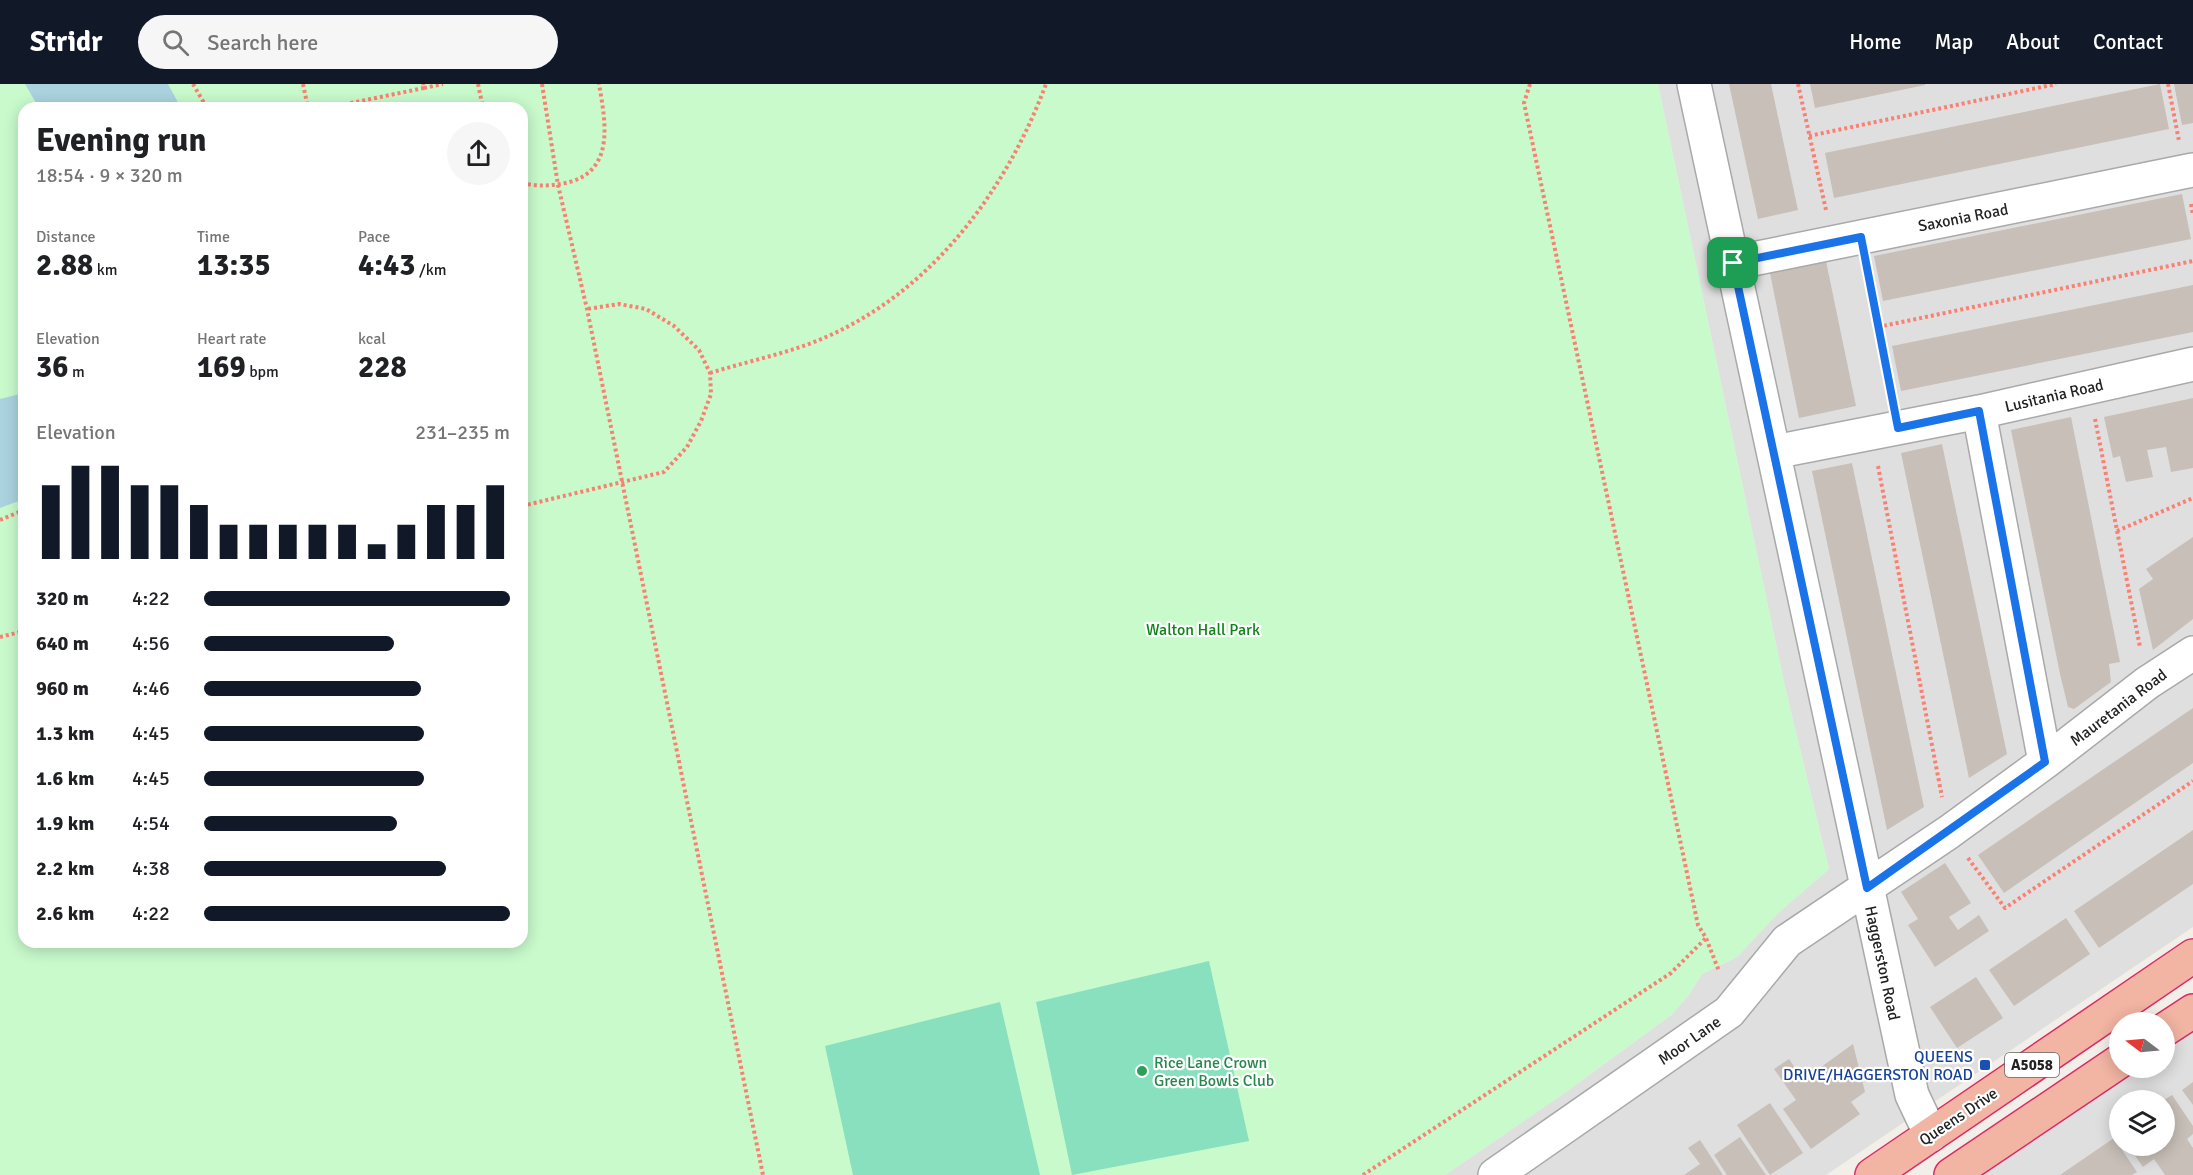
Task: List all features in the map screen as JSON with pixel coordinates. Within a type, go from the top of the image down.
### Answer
[{"type":"highway","name":"Queens Drive","points":[[1872,1175],[2193,956]]},
{"type":"highway","points":[[2175,1023],[2193,1011]]},
{"type":"highway","name":"A5058","points":[[1951,1175],[2109,1068]]},
{"type":"street","name":"Haggerston Road","points":[[1694,84],[1912,1095],[1931,1135]]},
{"type":"street","name":"Saxonia Road","points":[[1733,263],[2193,170]]},
{"type":"street","name":"Lusitania Road","points":[[1774,452],[1979,411],[2193,364]]},
{"type":"street","points":[[1979,411],[2045,762]]},
{"type":"street","name":"Mauretania Road","points":[[1867,888],[1949,832],[2147,683],[2193,652]]},
{"type":"street","name":"Moor Lane","points":[[1495,1175],[1729,1012],[1787,941],[1867,888]]},
{"type":"path","points":[[193,84],[204,102]]},
{"type":"path","points":[[303,84],[307,102]]},
{"type":"path","points":[[353,102],[423,86],[443,84]]},
{"type":"path","points":[[478,84],[482,102]]},
{"type":"path","points":[[542,84],[558,186],[587,309],[763,1175]]},
{"type":"path","points":[[528,184],[558,186],[583,177],[596,166],[603,150],[605,121],[599,84]]},
{"type":"path","points":[[710,373],[807,345],[891,300],[924,273],[991,196],[1024,136],[1046,84]]},
{"type":"path","points":[[1530,84],[1524,103],[1698,925],[1717,962],[1729,1012]]},
{"type":"path","points":[[1798,84],[1809,136],[1878,327],[1885,430],[1949,832],[2005,908],[2193,781]]},
{"type":"path","points":[[1809,136],[2056,84]]},
{"type":"path","points":[[1878,327],[2193,261]]},
{"type":"path","points":[[528,504],[664,472],[687,447],[701,421],[711,394],[710,373],[699,350],[674,326],[645,309],[619,304],[587,309]]},
{"type":"path","points":[[2089,387],[2147,683]]},
{"type":"path","points":[[2117,531],[2193,498]]},
{"type":"path","points":[[0,520],[18,512]]},
{"type":"path","points":[[0,637],[18,632]]},
{"type":"path","points":[[1363,1175],[1671,973],[1706,938]]},
{"type":"shaded area","points":[[1658,84],[2193,84],[2193,927],[1826,1175],[1445,1175],[1566,1092],[1671,1015],[1688,996],[1702,974],[1737,957],[1778,913],[1829,869],[1785,687]]},
{"type":"shaded area","points":[[2193,1023],[2193,1175],[1953,1175],[2109,1076],[2175,1078],[2175,1035]]},
{"type":"green space","name":"Walton Hall Park","points":[[0,84],[1658,84],[1785,687],[1829,869],[1778,913],[1737,957],[1702,974],[1688,996],[1671,1015],[1566,1092],[1445,1175],[0,1175]]},
{"type":"green space","name":"Rice Lane Crown Green Bowls Club","points":[[1209,961],[1249,1141],[1072,1175],[1036,1002]]},
{"type":"green space","points":[[1000,1002],[1040,1175],[853,1175],[825,1046]]},
{"type":"water","points":[[25,84],[168,84],[178,102],[36,102]]},
{"type":"water","points":[[18,394],[18,501],[0,508],[0,399]]},
{"type":"building","points":[[1729,84],[1771,84],[1798,210],[1758,219]]},
{"type":"building","points":[[1810,84],[1925,84],[1925,85],[1815,108]]},
{"type":"building","points":[[2160,84],[2169,129],[1834,198],[1825,153]]},
{"type":"building","points":[[2174,84],[2193,84],[2193,123],[2182,125]]},
{"type":"building","points":[[2182,194],[2191,239],[1883,301],[1874,256]]},
{"type":"building","points":[[1826,261],[1856,406],[1799,418],[1770,273]]},
{"type":"building","points":[[2193,285],[2193,332],[1901,391],[1892,346]]},
{"type":"building","points":[[2193,398],[2193,468],[2171,472],[2166,447],[2147,450],[2153,477],[2126,482],[2120,456],[2113,458],[2104,417]]},
{"type":"building","points":[[2071,417],[2120,662],[2109,664],[2111,682],[2074,709],[2068,707],[2060,674],[2011,430]]},
{"type":"building","points":[[1942,444],[2007,754],[1969,778],[1901,453]]},
{"type":"building","points":[[1852,463],[1924,807],[1887,830],[1812,471]]},
{"type":"building","points":[[2193,537],[2193,619],[2153,650],[2139,589],[2153,579],[2146,569]]},
{"type":"building","points":[[2193,708],[2193,763],[2004,893],[1978,855]]},
{"type":"building","points":[[2193,830],[2193,884],[2099,948],[2074,911]]},
{"type":"building","points":[[1945,863],[1971,903],[1949,917],[1958,930],[1979,915],[1989,931],[1935,967],[1908,925],[1918,919],[1901,892]]},
{"type":"building","points":[[2066,918],[2090,954],[2014,1006],[1989,970]]},
{"type":"building","points":[[1976,977],[2003,1018],[1957,1048],[1930,1007]]},
{"type":"building","points":[[1853,1044],[1865,1092],[1851,1102],[1860,1114],[1811,1149],[1783,1109],[1796,1100],[1774,1069],[1789,1059],[1803,1080]]},
{"type":"building","points":[[2193,1082],[2193,1105],[2182,1090]]},
{"type":"building","points":[[2175,1099],[2193,1126],[2193,1134],[2187,1139],[2193,1148],[2193,1175],[2165,1175],[2154,1159],[2143,1167],[2135,1156],[2175,1156]]},
{"type":"building","points":[[1770,1103],[1803,1153],[1770,1175],[1737,1125]]},
{"type":"building","points":[[1740,1137],[1766,1175],[1727,1175],[1714,1155]]},
{"type":"building","points":[[1700,1140],[1723,1175],[1684,1175],[1700,1164],[1688,1148]]},
{"type":"building","points":[[2109,1141],[2109,1156],[2126,1156],[2137,1172],[2132,1175],[2060,1175]]},
{"type":"place","name":"QUEENS DRIVE/HAGGERSTON ROAD","points":[[1985,1065]]},
{"type":"place","name":"Rice Lane Crown Green Bowls Club","points":[[1142,1071]]},
{"type":"route","points":[[1861,237],[1898,428],[1979,411],[2045,762],[1867,888],[1774,452],[1733,263],[1861,237]]}]
